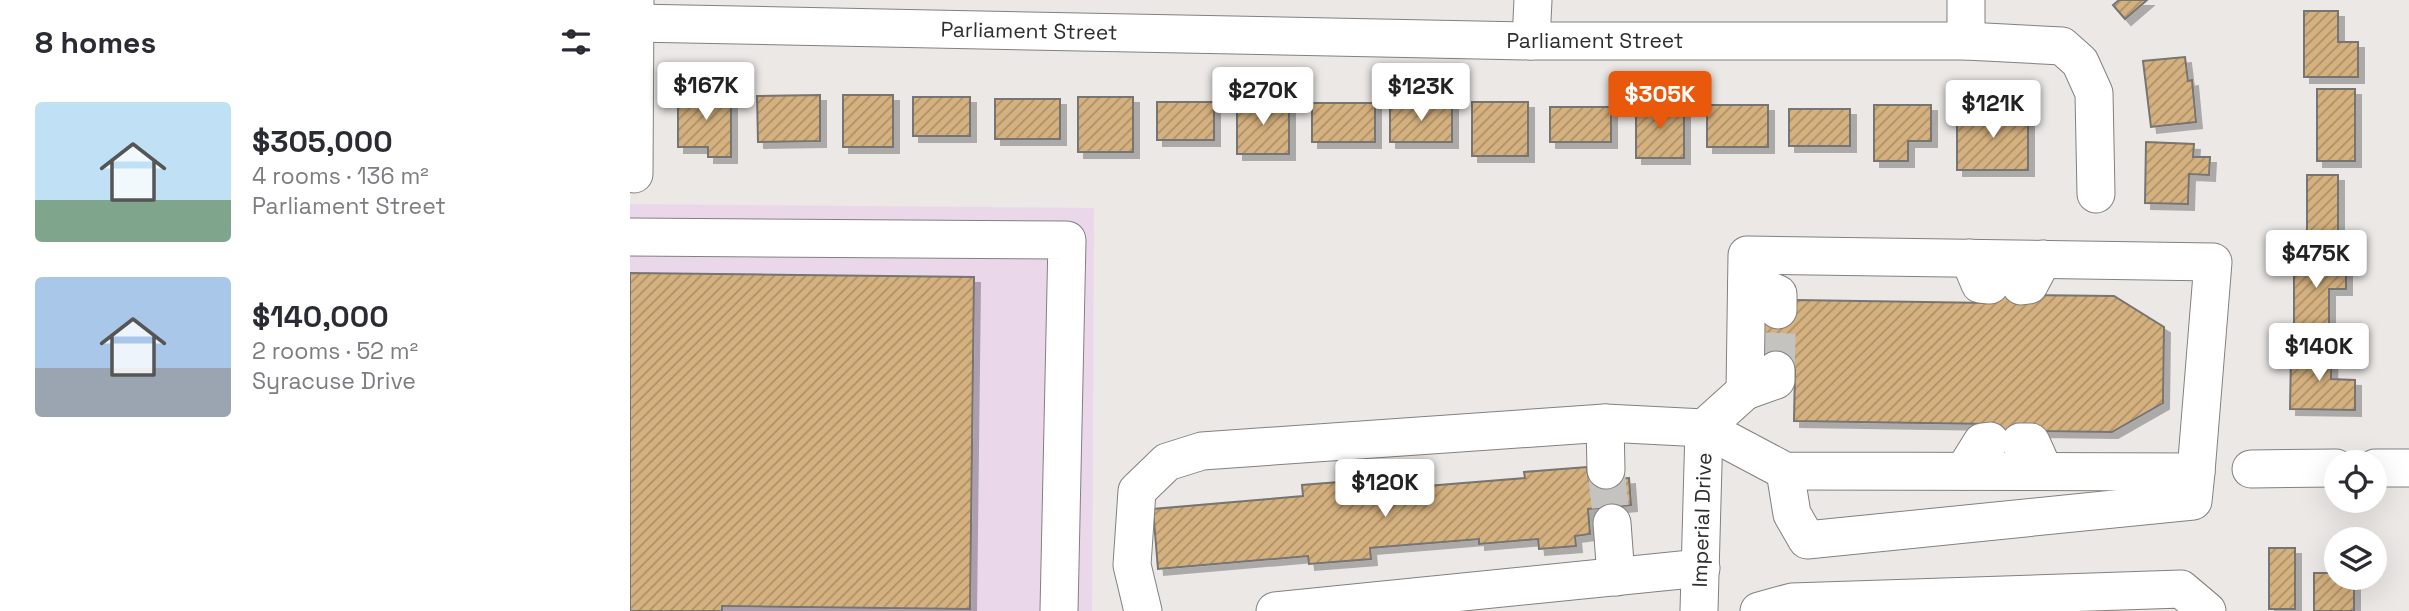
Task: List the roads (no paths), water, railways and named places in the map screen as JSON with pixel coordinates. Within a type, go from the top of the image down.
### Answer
[{"type":"street","points":[[1531,41],[1533,0]]},
{"type":"street","points":[[1965,41],[1966,0]]},
{"type":"street","points":[[634,12],[634,174]]},
{"type":"street","name":"Parliament Street","points":[[634,12],[1531,41],[1965,41],[2062,46],[2080,62],[2094,93],[2096,194]]},
{"type":"street","points":[[630,237],[1067,240],[1059,611]]},
{"type":"street","points":[[1745,391],[1747,255],[2006,272],[2213,262],[2193,501],[1807,540],[1792,514],[1786,471]]},
{"type":"street","points":[[1747,281],[1778,294],[1778,310]]},
{"type":"street","points":[[1704,428],[1745,391],[1776,380],[1776,370]]},
{"type":"street","points":[[1143,611],[1132,565],[1138,491],[1167,462],[1202,451],[1605,423],[1704,428],[1786,471],[2196,472]]},
{"type":"street","points":[[1605,423],[1606,470]]},
{"type":"street","name":"Imperial Drive","points":[[1699,611],[1704,428]]},
{"type":"street","points":[[1964,471],[1982,442],[2031,442],[2044,471]]},
{"type":"street","points":[[2251,469],[2324,468]]},
{"type":"street","points":[[2387,468],[2409,468]]},
{"type":"street","points":[[1612,523],[1616,577]]},
{"type":"street","points":[[1275,611],[1701,568]]},
{"type":"street","points":[[1781,608],[2181,589],[2207,611]]},
{"type":"tunnel","points":[[1776,370],[1778,310]]},
{"type":"tunnel","points":[[1606,470],[1612,523]]}]
